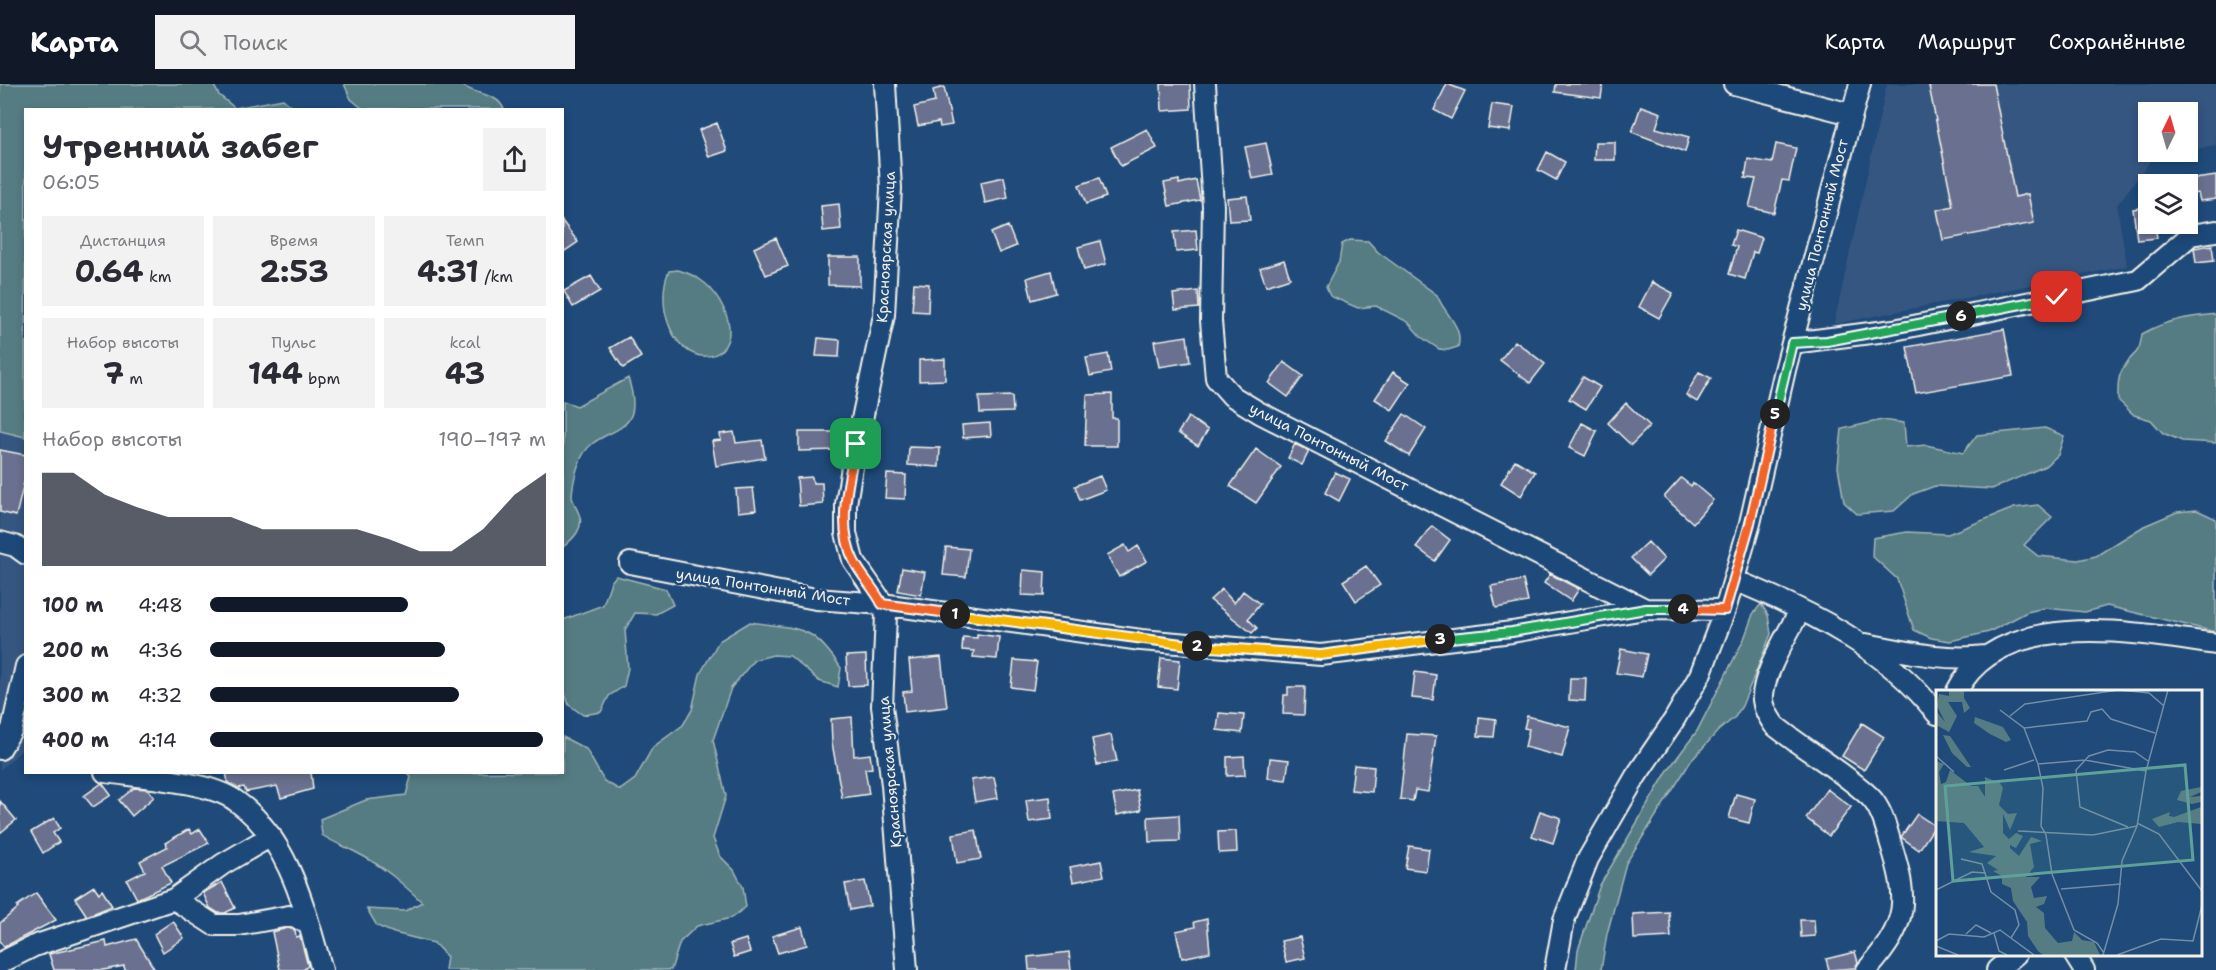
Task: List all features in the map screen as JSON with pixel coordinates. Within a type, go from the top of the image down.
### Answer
[{"type":"street","name":"Красноярская улица","points":[[885,84],[891,188],[884,315],[846,504],[846,533],[853,560],[882,604],[886,615],[882,706],[892,785],[907,970]]},
{"type":"street","name":"улица Понтонный Мост","points":[[1205,84],[1213,206],[1211,321],[1216,378],[1222,387],[1260,413],[1646,609]]},
{"type":"street","points":[[1734,84],[1851,114]]},
{"type":"street","name":"улица Понтонный Мост","points":[[1555,970],[1564,920],[1588,859],[1630,784],[1700,675],[1725,610],[1860,84]]},
{"type":"street","points":[[1792,343],[1894,330],[2138,280],[2191,235],[2216,231]]},
{"type":"street","points":[[0,543],[15,546],[24,553]]},
{"type":"street","name":"улица Понтонный Мост","points":[[630,563],[816,599],[882,604],[1141,640],[1321,655],[1512,632],[1646,609],[1725,610]]},
{"type":"street","points":[[1734,580],[1800,610],[1861,643],[1902,675],[1936,713]]},
{"type":"street","points":[[1800,610],[1771,669],[1762,697],[1765,712],[1774,725],[1871,798],[1884,819],[1902,876],[1904,903],[1897,932],[1867,970]]},
{"type":"street","points":[[1861,643],[1934,658],[1956,660],[1986,656],[2028,637],[2068,632],[2163,636],[2216,644]]},
{"type":"street","points":[[1958,690],[1986,656]]},
{"type":"street","points":[[0,749],[12,729],[24,675]]},
{"type":"street","points":[[117,774],[205,789],[235,800],[271,836],[294,879],[322,970]]},
{"type":"street","points":[[0,963],[34,946],[174,899],[223,864],[271,836]]},
{"type":"street","points":[[174,899],[214,925],[239,925],[289,916],[308,922]]},
{"type":"street","points":[[1997,970],[2015,955]]},
{"type":"street","points":[[2075,955],[2084,970]]},
{"type":"shaded area","points":[[1887,84],[2216,84],[2216,145],[2198,149],[2198,102],[2138,102],[2138,162],[2150,162],[2141,174],[2138,174],[2138,177],[2117,205],[2127,266],[1834,324]]},
{"type":"shaded area","points":[[0,432],[24,438],[24,748],[0,770]]},
{"type":"green space","points":[[0,84],[213,84],[219,95],[235,108],[24,108],[24,437],[0,431]]},
{"type":"green space","points":[[344,84],[461,84],[496,99],[503,108],[362,108],[351,99]]},
{"type":"green space","points":[[283,99],[294,108],[235,108]]},
{"type":"green space","points":[[1350,240],[1368,241],[1378,252],[1437,295],[1456,326],[1458,347],[1448,350],[1439,349],[1421,337],[1408,322],[1376,306],[1358,308],[1330,296],[1326,287],[1339,262],[1342,244]]},
{"type":"green space","points":[[678,270],[705,283],[723,307],[729,326],[727,341],[720,351],[709,356],[697,355],[684,347],[673,333],[665,311],[664,291],[669,271]]},
{"type":"green space","points":[[2216,314],[2216,443],[2182,441],[2163,433],[2151,420],[2134,415],[2118,400],[2119,379],[2124,367],[2138,351],[2142,334],[2160,325],[2178,320]]},
{"type":"green space","points":[[628,378],[633,399],[632,413],[626,423],[597,440],[587,449],[580,461],[572,497],[579,514],[580,524],[574,537],[564,546],[564,401],[577,406]]},
{"type":"green space","points":[[1882,420],[1904,423],[1906,447],[1926,445],[1963,453],[1977,435],[2045,428],[2064,436],[2058,455],[2045,466],[1992,489],[1935,486],[1913,494],[1894,511],[1857,514],[1844,502],[1838,467],[1842,429]]},
{"type":"green space","points":[[2038,505],[2052,517],[2024,545],[2038,556],[2078,560],[2096,556],[2144,526],[2177,512],[2197,510],[2216,519],[2216,632],[2107,606],[2085,612],[2045,608],[2027,612],[1989,632],[1950,641],[1931,638],[1914,630],[1897,579],[1872,556],[1873,538],[1907,532],[1948,534],[2014,508]]},
{"type":"green space","points":[[616,576],[666,589],[673,605],[656,614],[635,613],[625,630],[628,668],[624,686],[609,696],[601,712],[583,715],[569,705],[564,691],[564,620],[603,605],[611,582]]},
{"type":"green space","points":[[1761,604],[1768,615],[1771,634],[1742,706],[1735,717],[1718,731],[1691,761],[1626,863],[1607,934],[1601,970],[1576,970],[1578,950],[1600,885],[1668,770],[1697,731],[1744,639],[1753,614]]},
{"type":"green space","points":[[750,622],[793,628],[803,631],[821,643],[841,668],[838,687],[819,681],[790,656],[773,655],[754,660],[731,688],[713,740],[726,796],[713,838],[720,856],[734,870],[743,887],[746,907],[731,918],[697,926],[680,942],[671,970],[445,970],[447,957],[434,943],[394,933],[377,926],[367,909],[405,911],[422,902],[376,864],[322,835],[320,819],[366,800],[406,795],[411,777],[408,774],[564,774],[564,738],[586,749],[604,781],[620,790],[635,779],[653,747],[683,725],[692,710],[700,674],[719,641]]},
{"type":"building","points":[[1161,84],[1190,84],[1191,109],[1162,111]]},
{"type":"building","points":[[1447,84],[1465,91],[1451,119],[1434,110]]},
{"type":"building","points":[[1556,84],[1603,84],[1601,98],[1555,92]]},
{"type":"building","points":[[1993,84],[2015,197],[2028,194],[2034,223],[1943,240],[1937,210],[1953,206],[1929,86]]},
{"type":"building","points":[[944,87],[952,125],[940,127],[939,122],[918,126],[914,107],[935,102],[933,90]]},
{"type":"building","points":[[1492,104],[1514,107],[1510,131],[1488,128]]},
{"type":"building","points":[[1641,106],[1661,113],[1656,128],[1689,137],[1685,152],[1632,132]]},
{"type":"building","points":[[717,123],[727,151],[709,157],[699,130]]},
{"type":"building","points":[[1147,129],[1157,148],[1121,166],[1111,147]]},
{"type":"building","points":[[1595,142],[1615,142],[1615,160],[1594,160]]},
{"type":"building","points":[[1266,143],[1273,175],[1252,179],[1245,147]]},
{"type":"building","points":[[1776,144],[1796,148],[1789,181],[1782,180],[1774,213],[1749,207],[1756,179],[1745,178],[1748,159],[1772,163]]},
{"type":"building","points":[[1547,152],[1565,162],[1556,180],[1538,170]]},
{"type":"building","points":[[2216,176],[2216,199],[2200,201],[2198,178]]},
{"type":"building","points":[[1004,177],[1008,198],[985,203],[981,182]]},
{"type":"building","points":[[1099,178],[1106,197],[1086,204],[1079,185]]},
{"type":"building","points":[[1179,180],[1179,184],[1196,180],[1200,200],[1169,206],[1164,183]]},
{"type":"building","points":[[1247,196],[1250,220],[1229,221],[1227,198]]},
{"type":"building","points":[[839,204],[841,229],[823,231],[821,206]]},
{"type":"building","points":[[2138,208],[2138,234],[2156,234],[2157,238],[2137,240],[2133,209]]},
{"type":"building","points":[[564,224],[578,242],[564,252]]},
{"type":"building","points":[[1008,226],[1016,246],[999,253],[991,233]]},
{"type":"building","points":[[1196,230],[1198,250],[1176,252],[1174,232]]},
{"type":"building","points":[[1736,230],[1762,238],[1757,253],[1753,252],[1745,279],[1729,274],[1737,247],[1731,245]]},
{"type":"building","points":[[776,238],[788,266],[766,275],[754,248]]},
{"type":"building","points":[[1100,241],[1106,264],[1084,270],[1078,247]]},
{"type":"building","points":[[2212,245],[2214,261],[2196,263],[2194,248]]},
{"type":"building","points":[[828,257],[860,257],[860,286],[828,285]]},
{"type":"building","points":[[1284,260],[1290,278],[1266,286],[1260,268]]},
{"type":"building","points":[[1051,271],[1056,293],[1032,300],[1027,278]]},
{"type":"building","points":[[591,276],[600,291],[573,307],[564,291]]},
{"type":"building","points":[[1652,282],[1673,293],[1659,318],[1639,307]]},
{"type":"building","points":[[914,283],[929,284],[928,312],[912,311]]},
{"type":"building","points":[[1198,291],[1199,308],[1175,310],[1173,294]]},
{"type":"building","points":[[2004,329],[2013,376],[1916,393],[1907,347]]},
{"type":"building","points":[[1187,336],[1190,362],[1159,367],[1154,341]]},
{"type":"building","points":[[629,337],[641,357],[623,368],[610,348]]},
{"type":"building","points":[[818,338],[840,340],[839,357],[816,356]]},
{"type":"building","points":[[1515,341],[1545,364],[1530,383],[1500,360]]},
{"type":"building","points":[[1108,354],[1111,372],[1090,376],[1086,358]]},
{"type":"building","points":[[945,359],[945,380],[919,381],[919,360]]},
{"type":"building","points":[[1284,362],[1303,376],[1288,397],[1269,383]]},
{"type":"building","points":[[1393,372],[1410,383],[1392,410],[1375,399]]},
{"type":"building","points":[[1699,372],[1711,378],[1697,402],[1686,395]]},
{"type":"building","points":[[1583,377],[1600,387],[1586,409],[1569,399]]},
{"type":"building","points":[[1112,394],[1112,418],[1117,418],[1117,446],[1085,446],[1087,395]]},
{"type":"building","points":[[1012,396],[1013,412],[980,413],[979,397]]},
{"type":"building","points":[[1626,403],[1650,426],[1631,445],[1608,423]]},
{"type":"building","points":[[1404,414],[1426,429],[1409,456],[1386,441]]},
{"type":"building","points":[[1188,417],[1208,430],[1198,446],[1178,433]]},
{"type":"building","points":[[990,423],[991,436],[963,438],[962,425]]},
{"type":"building","points":[[1582,423],[1597,431],[1585,456],[1569,448]]},
{"type":"building","points":[[734,432],[736,443],[762,440],[765,458],[716,466],[712,441],[721,440],[720,434]]},
{"type":"building","points":[[799,432],[838,432],[838,450],[799,451]]},
{"type":"building","points":[[1295,444],[1309,451],[1302,465],[1288,458]]},
{"type":"building","points":[[909,447],[940,448],[939,467],[908,465]]},
{"type":"building","points":[[1256,449],[1281,467],[1256,503],[1230,486]]},
{"type":"building","points":[[0,450],[24,455],[24,482],[16,516],[0,512]]},
{"type":"building","points":[[1515,460],[1535,472],[1521,496],[1501,483]]},
{"type":"building","points":[[1335,472],[1350,479],[1339,501],[1325,493]]},
{"type":"building","points":[[887,474],[906,475],[905,499],[885,498]]},
{"type":"building","points":[[1100,476],[1106,490],[1080,500],[1075,486]]},
{"type":"building","points":[[812,477],[813,483],[822,483],[823,504],[799,506],[797,478]]},
{"type":"building","points":[[1681,478],[1691,486],[1693,483],[1713,500],[1693,523],[1664,497]]},
{"type":"building","points":[[753,488],[756,510],[738,512],[736,489]]},
{"type":"building","points":[[1432,526],[1450,540],[1435,561],[1416,547]]},
{"type":"building","points":[[1648,542],[1664,559],[1648,575],[1631,558]]},
{"type":"building","points":[[1125,545],[1129,552],[1138,546],[1147,561],[1119,577],[1107,555]]},
{"type":"building","points":[[946,547],[969,549],[966,577],[943,575]]},
{"type":"building","points":[[1366,566],[1380,585],[1356,601],[1343,581]]},
{"type":"building","points":[[902,568],[925,572],[921,595],[898,591]]},
{"type":"building","points":[[1023,570],[1045,572],[1044,596],[1022,595]]},
{"type":"building","points":[[1550,574],[1579,589],[1571,601],[1544,583]]},
{"type":"building","points":[[1523,580],[1528,602],[1496,608],[1491,586]]},
{"type":"building","points":[[1222,589],[1234,603],[1243,591],[1260,604],[1248,619],[1257,628],[1252,633],[1210,600]]},
{"type":"building","points":[[977,634],[999,637],[997,659],[973,657],[974,651],[962,650],[963,637],[977,638]]},
{"type":"building","points":[[1621,649],[1647,654],[1642,677],[1616,673]]},
{"type":"building","points":[[866,655],[867,685],[848,686],[846,656]]},
{"type":"building","points":[[941,657],[947,707],[905,712],[903,692],[912,691],[909,660]]},
{"type":"building","points":[[1161,658],[1180,660],[1177,689],[1158,687]]},
{"type":"building","points":[[1014,660],[1037,662],[1033,690],[1011,687]]},
{"type":"building","points":[[1415,672],[1436,675],[1433,700],[1412,698]]},
{"type":"building","points":[[1570,678],[1586,678],[1585,701],[1569,700]]},
{"type":"building","points":[[1288,687],[1305,687],[1304,715],[1283,714],[1284,695],[1288,695]]},
{"type":"building","points":[[1219,713],[1244,715],[1242,733],[1217,730]]},
{"type":"building","points":[[1527,716],[1570,727],[1562,757],[1525,747],[1529,729],[1524,728]]},
{"type":"building","points":[[852,717],[854,756],[870,754],[872,768],[865,769],[869,794],[842,798],[832,743],[831,719]]},
{"type":"building","points":[[1479,717],[1496,719],[1494,737],[1478,736]]},
{"type":"building","points":[[1862,723],[1884,737],[1864,770],[1842,756]]},
{"type":"building","points":[[1407,734],[1436,736],[1428,792],[1415,790],[1413,801],[1400,799]]},
{"type":"building","points":[[1111,735],[1117,761],[1097,765],[1092,739]]},
{"type":"building","points":[[1244,756],[1245,775],[1227,776],[1227,757]]},
{"type":"building","points":[[1270,758],[1289,760],[1286,780],[1268,778]]},
{"type":"building","points":[[1354,765],[1374,767],[1372,792],[1351,790]]},
{"type":"building","points":[[226,774],[311,774],[313,789],[281,798],[277,786],[246,792],[244,787],[238,788],[228,783]]},
{"type":"building","points":[[994,777],[998,798],[975,802],[971,780]]},
{"type":"building","points":[[102,783],[111,795],[93,807],[84,796]]},
{"type":"building","points":[[134,788],[148,789],[154,797],[132,816],[119,800]]},
{"type":"building","points":[[1827,789],[1851,807],[1829,836],[1806,818]]},
{"type":"building","points":[[1137,790],[1141,810],[1117,815],[1113,795]]},
{"type":"building","points":[[1736,794],[1755,799],[1749,823],[1729,818]]},
{"type":"building","points":[[1050,797],[1052,819],[1029,822],[1026,800]]},
{"type":"building","points":[[0,801],[16,820],[0,833]]},
{"type":"building","points":[[1540,811],[1561,818],[1553,843],[1532,836]]},
{"type":"building","points":[[1917,814],[1935,826],[1919,850],[1901,837]]},
{"type":"building","points":[[1179,815],[1180,841],[1149,842],[1148,817]]},
{"type":"building","points":[[54,818],[60,828],[53,833],[59,842],[43,853],[31,832]]},
{"type":"building","points":[[189,829],[192,834],[200,829],[209,843],[162,866],[171,883],[137,899],[127,880],[145,871],[140,861],[167,847],[165,843]]},
{"type":"building","points":[[976,830],[981,859],[957,863],[953,834]]},
{"type":"building","points":[[1236,831],[1237,852],[1219,853],[1218,832]]},
{"type":"building","points":[[1409,846],[1429,849],[1426,871],[1405,868]]},
{"type":"building","points":[[1101,861],[1104,876],[1073,882],[1070,867]]},
{"type":"building","points":[[865,881],[870,906],[850,910],[845,884]]},
{"type":"building","points":[[222,882],[235,908],[225,913],[218,913],[210,908],[203,893]]},
{"type":"building","points":[[94,886],[99,893],[102,890],[112,906],[87,916],[75,898]]},
{"type":"building","points":[[36,893],[56,920],[4,947],[0,942],[0,923],[18,908],[17,906]]},
{"type":"building","points":[[1669,912],[1671,937],[1634,939],[1633,914]]},
{"type":"building","points":[[1207,919],[1210,952],[1182,958],[1176,931],[1195,927],[1194,922]]},
{"type":"building","points":[[1800,920],[1814,920],[1815,936],[1801,937]]},
{"type":"building","points":[[173,921],[184,938],[163,952],[154,934]]},
{"type":"building","points":[[802,927],[807,945],[778,953],[772,936]]},
{"type":"building","points":[[288,928],[295,930],[296,937],[300,936],[308,966],[303,970],[280,970],[272,932]]},
{"type":"building","points":[[1300,937],[1305,958],[1286,962],[1281,941]]},
{"type":"building","points":[[136,939],[155,970],[125,970],[124,966],[104,970],[54,970],[49,954],[106,941],[107,947]]},
{"type":"building","points":[[746,939],[750,952],[734,957],[730,944]]},
{"type":"building","points":[[1069,952],[1071,970],[1029,970],[1028,957]]},
{"type":"building","points":[[1855,952],[1858,962],[1855,968],[1829,970],[1826,959]]},
{"type":"route","points":[[856,444],[846,504],[846,533],[853,560],[882,604],[1141,640],[1321,655],[1387,645],[1512,632],[1646,609],[1725,610],[1750,523],[1792,343],[1827,341],[1894,330],[2057,297]]}]
